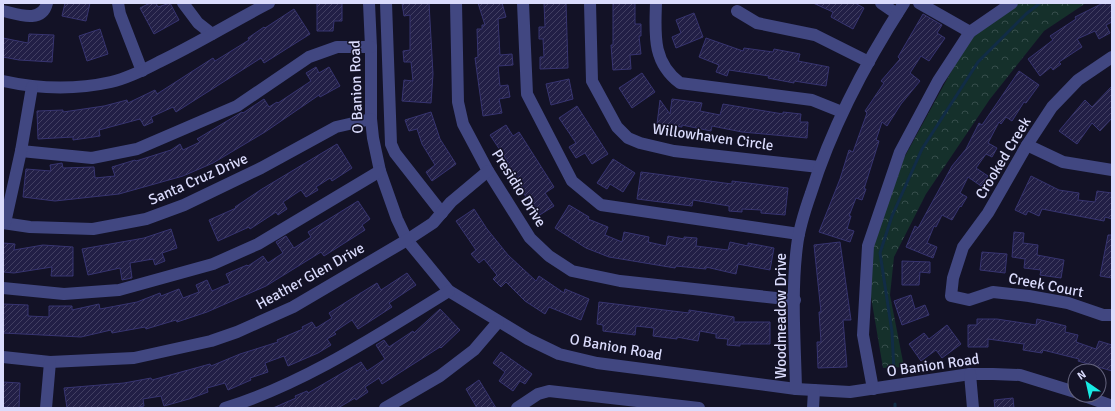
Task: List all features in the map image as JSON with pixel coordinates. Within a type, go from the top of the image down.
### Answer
[{"type":"street","points":[[3,11],[32,17],[40,13],[46,3]]},
{"type":"street","points":[[118,3],[120,14],[142,71]]},
{"type":"street","points":[[183,3],[198,23],[212,34]]},
{"type":"street","points":[[3,81],[32,87],[81,87],[113,82],[142,71],[188,48],[269,3]]},
{"type":"street","name":"O Banion Road","points":[[369,3],[371,48],[371,119],[380,171],[397,219],[407,240],[449,291],[528,339],[559,354],[597,363],[796,389],[850,392],[873,390],[970,374],[1020,376],[1067,390]]},
{"type":"street","points":[[386,3],[391,144],[395,152],[442,214]]},
{"type":"street","name":"Presidio Drive","points":[[456,3],[458,102],[463,124],[488,171],[530,238],[548,256],[572,271],[620,281],[795,300]]},
{"type":"street","points":[[523,3],[526,94],[572,181],[601,205],[799,234]]},
{"type":"street","name":"Willowhaven Circle","points":[[590,3],[592,80],[617,127],[628,138],[640,143],[674,151],[819,167]]},
{"type":"street","points":[[656,3],[657,49],[666,70],[680,83],[812,100],[842,112]]},
{"type":"street","points":[[881,3],[898,14]]},
{"type":"street","name":"Woodmeadow Drive","points":[[796,389],[795,266],[799,234],[819,167],[842,112],[869,62],[904,3]]},
{"type":"street","points":[[919,3],[970,32]]},
{"type":"street","points":[[873,390],[863,335],[868,246],[900,152],[938,81],[970,32],[1012,3]]},
{"type":"street","points":[[737,11],[758,23],[815,35],[869,62]]},
{"type":"street","points":[[21,151],[92,158],[137,150],[237,106],[309,57],[337,47],[371,48]]},
{"type":"street","name":"Crooked Creek","points":[[951,296],[953,278],[964,247],[988,213],[1027,145],[1057,102],[1078,80],[1112,57]]},
{"type":"street","points":[[4,223],[21,151],[32,87]]},
{"type":"street","name":"Santa Cruz Drive","points":[[4,223],[30,227],[93,229],[146,219],[184,205],[261,168],[336,127],[371,119]]},
{"type":"street","points":[[1027,145],[1063,162],[1112,170]]},
{"type":"street","points":[[3,288],[64,294],[119,290],[213,264],[258,244],[380,171]]},
{"type":"street","name":"Heather Glen Drive","points":[[3,357],[50,362],[134,358],[217,338],[293,307],[407,240],[433,223],[451,202],[488,171]]},
{"type":"street","points":[[225,408],[257,398],[362,345],[449,291]]},
{"type":"street","name":"Creek Court","points":[[951,296],[969,300],[993,292],[1029,296],[1068,303],[1103,315],[1112,315]]},
{"type":"street","points":[[385,408],[440,376],[474,350],[498,322]]},
{"type":"street","points":[[46,408],[50,362]]},
{"type":"street","points":[[970,374],[973,408]]},
{"type":"street","points":[[813,408],[814,390]]},
{"type":"street","points":[[517,408],[538,394],[549,391],[699,408]]},
{"type":"green space","points":[[1020,3],[1086,3],[1044,31],[990,99],[926,194],[894,257],[890,295],[904,367],[883,368],[870,291],[872,248],[904,158],[970,37]]},
{"type":"building","points":[[65,3],[90,3],[86,21],[62,16]]},
{"type":"building","points":[[150,3],[156,3],[158,7],[170,3],[179,20],[154,34],[140,8]]},
{"type":"building","points":[[317,3],[342,3],[342,21],[334,21],[333,31],[317,31]]},
{"type":"building","points":[[402,3],[429,3],[433,74],[431,103],[402,101],[404,80],[413,81],[411,62],[404,62],[403,51],[410,50],[410,15],[404,16]]},
{"type":"building","points":[[478,3],[502,3],[506,17],[498,19],[500,55],[512,54],[513,65],[498,66],[500,86],[508,85],[510,97],[499,99],[502,113],[483,116],[475,58],[478,57],[477,29],[482,29],[482,25],[485,25]]},
{"type":"building","points":[[544,3],[566,3],[568,68],[540,69],[540,57],[544,57],[543,39],[539,39],[539,27],[545,27]]},
{"type":"building","points":[[613,3],[635,3],[635,24],[641,24],[641,36],[639,36],[641,54],[630,55],[631,69],[613,70],[611,45],[613,45]]},
{"type":"building","points":[[813,3],[855,3],[864,8],[853,29],[831,17],[833,12]]},
{"type":"building","points":[[1103,3],[1112,3],[1112,22],[1106,25],[1110,33],[1099,39],[1095,31],[1077,39],[1082,47],[1059,62],[1061,64],[1053,70],[1051,67],[1040,76],[1028,59],[1053,40],[1050,36],[1076,19],[1075,17]]},
{"type":"building","points":[[294,9],[310,34],[264,63],[261,58],[176,112],[173,107],[151,117],[153,122],[144,126],[140,119],[99,130],[100,136],[73,140],[73,137],[38,139],[37,111],[63,110],[63,112],[104,106],[127,100],[128,103],[155,90],[157,94],[213,58],[215,61],[249,40],[248,38]]},
{"type":"building","points":[[694,13],[703,37],[676,48],[672,37],[681,33],[676,20]]},
{"type":"building","points":[[923,14],[942,25],[937,33],[945,38],[929,61],[921,56],[910,73],[920,81],[901,104],[887,126],[882,122],[876,140],[879,141],[864,189],[866,189],[862,200],[856,198],[849,216],[851,216],[847,229],[854,231],[850,242],[819,232],[840,179],[849,150],[853,152],[867,113],[865,111],[884,83],[881,81],[900,59],[898,57]]},
{"type":"building","points":[[100,29],[108,54],[87,61],[79,36]]},
{"type":"building","points":[[29,34],[54,35],[52,62],[19,60],[3,57],[3,38],[28,43]]},
{"type":"building","points":[[706,38],[743,51],[744,48],[773,52],[774,49],[800,54],[798,61],[829,67],[826,86],[794,81],[794,83],[768,78],[769,76],[729,70],[727,76],[716,72],[719,65],[699,57]]},
{"type":"building","points":[[316,67],[319,73],[329,67],[340,86],[320,97],[319,95],[265,132],[213,163],[183,176],[119,194],[55,201],[23,197],[26,169],[51,171],[50,165],[62,163],[63,168],[94,167],[95,178],[115,176],[112,167],[171,150],[180,144],[183,150],[200,142],[197,139],[242,112],[243,113],[264,99],[269,107],[277,102],[278,103],[311,81],[306,73]]},
{"type":"building","points":[[1019,71],[1039,85],[1026,103],[1024,102],[1012,121],[1006,117],[1001,124],[999,122],[988,143],[997,148],[992,157],[986,154],[976,168],[988,176],[981,186],[968,177],[960,193],[967,197],[952,220],[942,215],[936,227],[934,226],[927,243],[937,247],[933,258],[906,247],[915,226],[918,228],[952,166],[966,149],[979,123],[982,125]]},
{"type":"building","points":[[642,73],[655,92],[632,108],[619,88]]},
{"type":"building","points":[[569,79],[573,99],[551,105],[546,84]]},
{"type":"building","points":[[1112,86],[1112,118],[1100,131],[1092,123],[1077,144],[1059,131],[1085,100],[1092,107]]},
{"type":"building","points":[[672,99],[702,103],[700,111],[720,115],[723,104],[783,114],[783,112],[801,114],[800,122],[808,122],[807,138],[742,132],[712,126],[711,131],[682,125],[682,127],[657,124],[660,100],[670,114]]},
{"type":"building","points":[[577,106],[608,154],[592,164],[585,153],[576,158],[569,147],[576,143],[559,118]]},
{"type":"building","points":[[431,112],[440,139],[456,164],[432,181],[426,172],[435,165],[422,144],[417,129],[409,131],[405,120]]},
{"type":"building","points":[[506,125],[513,136],[519,132],[554,187],[545,193],[554,206],[538,216],[505,164],[508,162],[490,135]]},
{"type":"building","points":[[337,144],[352,168],[332,181],[330,178],[316,187],[318,190],[306,197],[301,190],[283,202],[287,209],[278,215],[276,212],[250,229],[249,227],[218,241],[209,220],[236,208],[235,207],[262,189]]},
{"type":"building","points":[[613,159],[635,173],[623,192],[610,184],[607,189],[597,183]]},
{"type":"building","points":[[641,172],[732,184],[732,181],[788,188],[785,215],[761,213],[761,210],[742,209],[742,212],[729,211],[729,206],[693,200],[692,206],[637,199]]},
{"type":"building","points":[[1031,176],[1059,190],[1079,193],[1078,200],[1095,202],[1097,191],[1112,193],[1112,219],[1105,217],[1104,221],[1042,209],[1039,216],[1028,211],[1026,215],[1015,210]]},
{"type":"building","points":[[358,201],[370,219],[362,225],[365,230],[324,256],[321,252],[266,286],[207,312],[177,322],[176,320],[146,329],[145,327],[112,333],[111,330],[81,337],[3,333],[3,304],[28,305],[28,316],[49,317],[49,306],[72,306],[72,310],[99,304],[100,309],[137,302],[160,293],[161,296],[179,289],[183,298],[199,292],[196,285],[207,280],[212,291],[230,283],[226,274],[247,265],[248,266],[263,256],[268,263],[283,253],[276,242],[286,236],[294,248],[311,237],[308,232]]},
{"type":"building","points":[[569,205],[589,217],[588,219],[608,227],[605,235],[622,242],[624,232],[649,237],[648,242],[666,246],[668,236],[684,239],[684,237],[697,238],[696,246],[728,250],[730,242],[748,246],[748,243],[774,248],[770,270],[738,264],[736,274],[706,267],[706,269],[676,266],[675,268],[609,257],[586,248],[555,228]]},
{"type":"building","points":[[474,209],[487,229],[508,255],[536,281],[539,276],[564,293],[565,289],[589,299],[581,320],[549,307],[545,314],[525,301],[506,282],[501,287],[493,279],[497,275],[484,259],[479,263],[471,254],[476,250],[456,221]]},
{"type":"building","points":[[171,229],[177,248],[162,253],[165,261],[155,265],[153,259],[130,263],[132,278],[122,280],[120,268],[88,275],[82,249],[144,238]]},
{"type":"building","points":[[1014,232],[1024,233],[1023,243],[1038,245],[1037,255],[1064,260],[1061,278],[1040,275],[1041,270],[1024,268],[1025,259],[1012,257]]},
{"type":"building","points":[[1108,235],[1112,235],[1112,278],[1100,276]]},
{"type":"building","points":[[840,242],[851,320],[843,320],[847,367],[818,368],[817,342],[821,342],[819,312],[821,312],[814,245]]},
{"type":"building","points":[[3,243],[15,244],[14,250],[43,245],[73,247],[73,276],[51,276],[52,267],[14,273],[3,272]]},
{"type":"building","points":[[982,252],[1007,254],[1005,273],[980,270]]},
{"type":"building","points":[[902,261],[930,262],[930,273],[920,272],[919,285],[902,285]]},
{"type":"building","points":[[407,273],[416,285],[389,303],[392,307],[358,329],[352,320],[334,332],[336,334],[327,339],[331,345],[318,353],[288,366],[284,356],[265,363],[268,372],[250,378],[251,380],[228,390],[225,383],[207,388],[208,392],[164,406],[161,396],[143,399],[144,406],[135,408],[67,408],[64,388],[124,383],[151,378],[152,380],[210,364],[211,366],[240,354],[278,342],[277,340],[303,329],[302,327],[312,322],[316,328],[332,318],[329,313],[377,283],[381,290]]},
{"type":"building","points":[[911,295],[915,309],[925,305],[929,315],[902,325],[894,301]]},
{"type":"building","points":[[599,302],[689,313],[689,310],[734,317],[734,322],[770,322],[770,344],[740,344],[740,346],[727,345],[728,339],[716,338],[716,334],[700,331],[698,341],[677,337],[677,339],[653,336],[654,328],[636,326],[635,335],[603,331],[603,325],[597,324]]},
{"type":"building","points":[[440,309],[460,330],[441,348],[440,347],[382,384],[379,378],[365,387],[368,392],[356,400],[355,398],[338,408],[273,408],[296,398],[295,396],[307,391],[308,393],[361,362],[367,371],[385,359],[376,345],[384,340],[389,347],[413,331],[414,333]]},
{"type":"building","points":[[977,319],[997,319],[1036,325],[1037,319],[1066,326],[1065,332],[1078,335],[1076,342],[1096,349],[1099,341],[1112,345],[1112,371],[1107,370],[1107,363],[1085,363],[1078,361],[1079,359],[1043,350],[1042,353],[1023,350],[1024,344],[988,339],[988,347],[968,347],[968,325],[977,325]]},
{"type":"building","points":[[947,325],[961,344],[942,358],[936,350],[921,361],[909,344],[924,333],[929,339]]},
{"type":"building","points":[[501,352],[532,374],[525,384],[520,381],[513,391],[499,381],[505,372],[493,363]]},
{"type":"building","points":[[479,380],[496,408],[477,408],[466,389]]},
{"type":"building","points":[[3,382],[20,383],[19,408],[3,407]]},
{"type":"building","points":[[1013,398],[1014,408],[995,408],[994,400]]},
{"type":"waterway","points":[[894,371],[892,332],[880,253],[892,216],[922,149],[978,62],[1026,14],[1040,3]]}]
